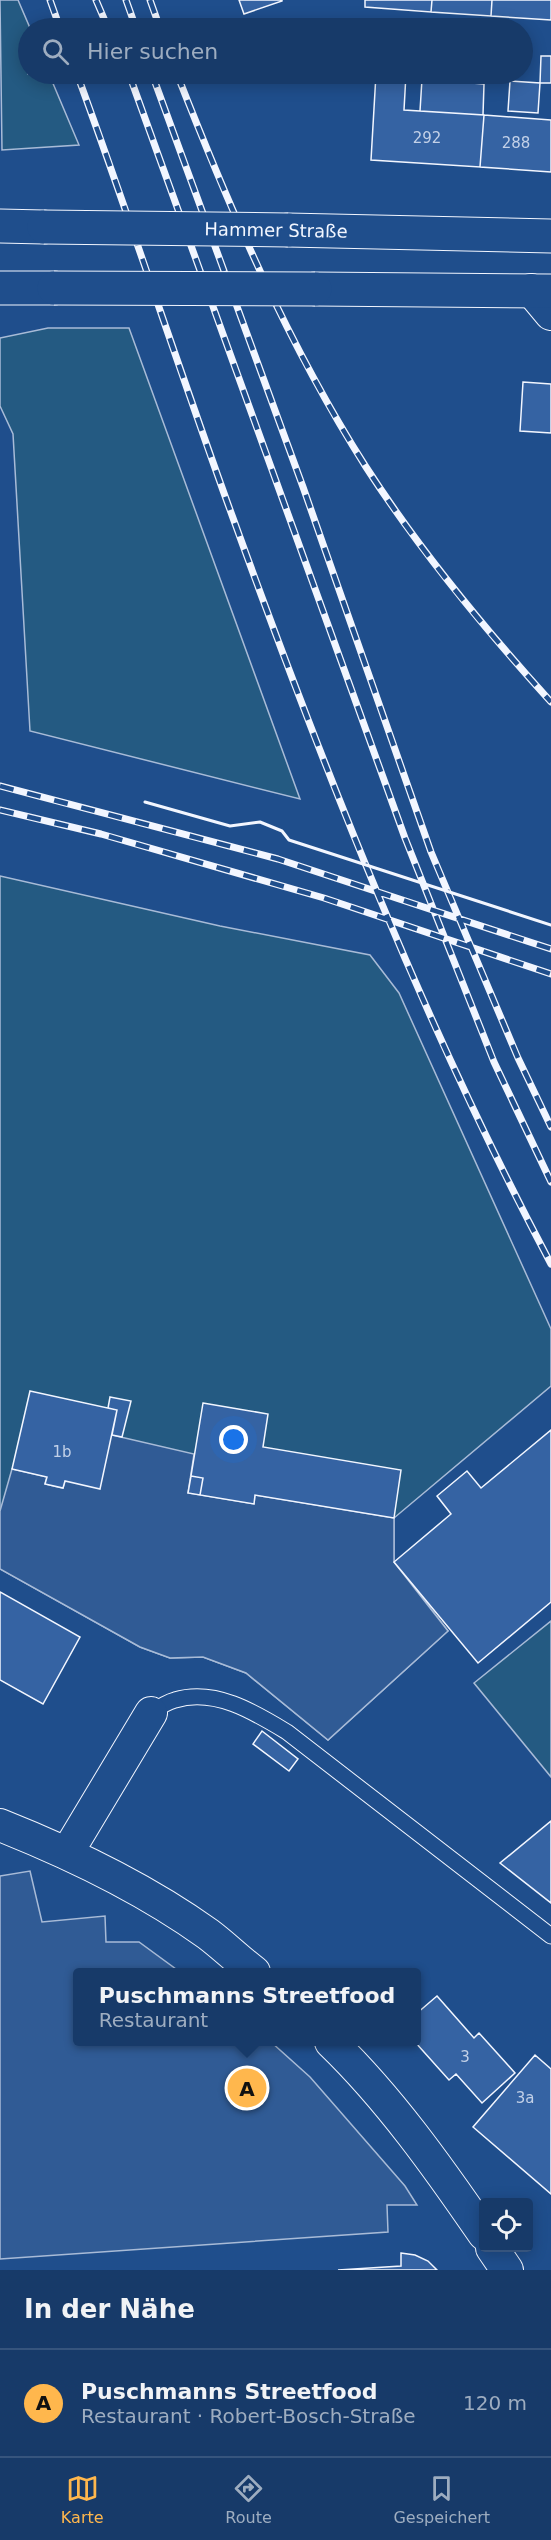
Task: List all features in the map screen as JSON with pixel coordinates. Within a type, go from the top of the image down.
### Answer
[{"type":"main road","name":"Hammer Straße","points":[[0,226],[551,236]]},
{"type":"main road","points":[[0,288],[541,290]]},
{"type":"street","points":[[541,290],[551,314]]},
{"type":"street","points":[[67,1853],[151,1713]]},
{"type":"street","points":[[0,1825],[67,1853],[140,1890],[208,1934],[249,1968]]},
{"type":"street","points":[[335,2046],[361,2071],[454,2190],[479,2228]]},
{"type":"street","points":[[495,2252],[507,2270]]},
{"type":"lane","points":[[151,1713],[173,1700],[197,1695],[225,1701],[255,1713],[287,1732],[551,1936]]},
{"type":"shaded area","points":[[0,0],[18,0],[26,18],[18,18],[18,84],[53,84],[79,145],[2,150]]},
{"type":"shaded area","points":[[48,328],[129,328],[300,799],[30,731],[13,434],[0,406],[0,338]]},
{"type":"shaded area","points":[[0,876],[220,926],[370,955],[399,993],[551,1329],[551,1386],[394,1518],[394,1562],[448,1631],[328,1740],[246,1673],[203,1657],[170,1658],[140,1647],[0,1569]]},
{"type":"shaded area","points":[[112,1435],[194,1454],[188,1493],[254,1504],[255,1495],[394,1518],[394,1562],[448,1631],[328,1740],[246,1673],[203,1657],[170,1658],[140,1647],[0,1569],[0,1511],[12,1469],[47,1477],[45,1484],[63,1488],[65,1481]]},
{"type":"shaded area","points":[[551,1621],[551,1777],[474,1683]]},
{"type":"shaded area","points":[[30,1871],[42,1922],[105,1916],[106,1942],[139,1942],[175,1968],[73,1968],[73,2046],[275,2046],[310,2077],[405,2186],[417,2205],[387,2205],[388,2232],[0,2259],[0,1876]]},
{"type":"building","points":[[239,0],[282,0],[282,1],[244,14]]},
{"type":"building","points":[[365,0],[432,0],[431,12],[365,7]]},
{"type":"building","points":[[432,0],[492,0],[491,16],[431,12]]},
{"type":"building","points":[[492,0],[551,0],[551,20],[491,16]]},
{"type":"building","points":[[541,56],[551,56],[551,83],[540,83]]},
{"type":"building","points":[[540,83],[538,113],[508,111],[510,84]]},
{"type":"building","points":[[375,84],[405,84],[404,110],[484,115],[480,167],[371,160]]},
{"type":"building","points":[[422,84],[484,84],[483,115],[420,111]]},
{"type":"building","points":[[484,115],[551,120],[551,172],[480,167]]},
{"type":"building","points":[[523,382],[551,384],[551,433],[520,431]]},
{"type":"building","points":[[30,1391],[117,1410],[100,1489],[65,1481],[63,1488],[45,1484],[47,1477],[12,1469]]},
{"type":"building","points":[[110,1397],[131,1401],[122,1437],[112,1435],[117,1410],[108,1408]]},
{"type":"building","points":[[203,1403],[268,1414],[263,1447],[401,1470],[394,1518],[255,1495],[254,1504],[200,1495],[203,1478],[191,1476]]},
{"type":"building","points":[[551,1430],[551,1602],[478,1663],[394,1562],[451,1514],[437,1496],[467,1471],[481,1488]]},
{"type":"building","points":[[191,1476],[203,1478],[200,1495],[188,1493]]},
{"type":"building","points":[[0,1592],[80,1637],[43,1704],[0,1680]]},
{"type":"building","points":[[262,1731],[298,1759],[289,1771],[253,1744]]},
{"type":"building","points":[[551,1821],[551,1903],[500,1863]]},
{"type":"building","points":[[437,1996],[474,2038],[479,2033],[515,2073],[482,2103],[456,2074],[449,2080],[419,2046],[421,2046],[421,2010]]},
{"type":"building","points":[[535,2055],[551,2069],[551,2194],[473,2127]]},
{"type":"building","points":[[259,2074],[259,2081],[267,2080],[267,2093],[228,2096],[227,2082],[232,2082],[232,2076]]},
{"type":"building","points":[[401,2253],[415,2255],[428,2261],[437,2270],[338,2270],[401,2266]]},
{"type":"railway","points":[[50,0],[56,18]]},
{"type":"railway","points":[[96,0],[104,18]]},
{"type":"railway","points":[[126,0],[132,18]]},
{"type":"railway","points":[[150,0],[156,18]]},
{"type":"railway","points":[[81,84],[233,518],[341,803],[419,990],[505,1174],[551,1264]]},
{"type":"railway","points":[[133,84],[405,838],[494,1062],[551,1182]]},
{"type":"railway","points":[[156,84],[303,487],[431,852],[518,1058],[551,1127]]},
{"type":"railway","points":[[181,84],[262,275],[285,324],[337,420],[408,529],[477,617],[551,702]]},
{"type":"railway","points":[[0,786],[278,859],[551,949]]},
{"type":"railway","points":[[0,810],[101,834],[324,898],[551,974]]},
{"type":"wall","points":[[145,802],[230,826],[260,822],[282,831],[289,840],[551,925]]},
{"type":"place","name":"Puschmanns Streetfood","points":[[247,2088]]}]
